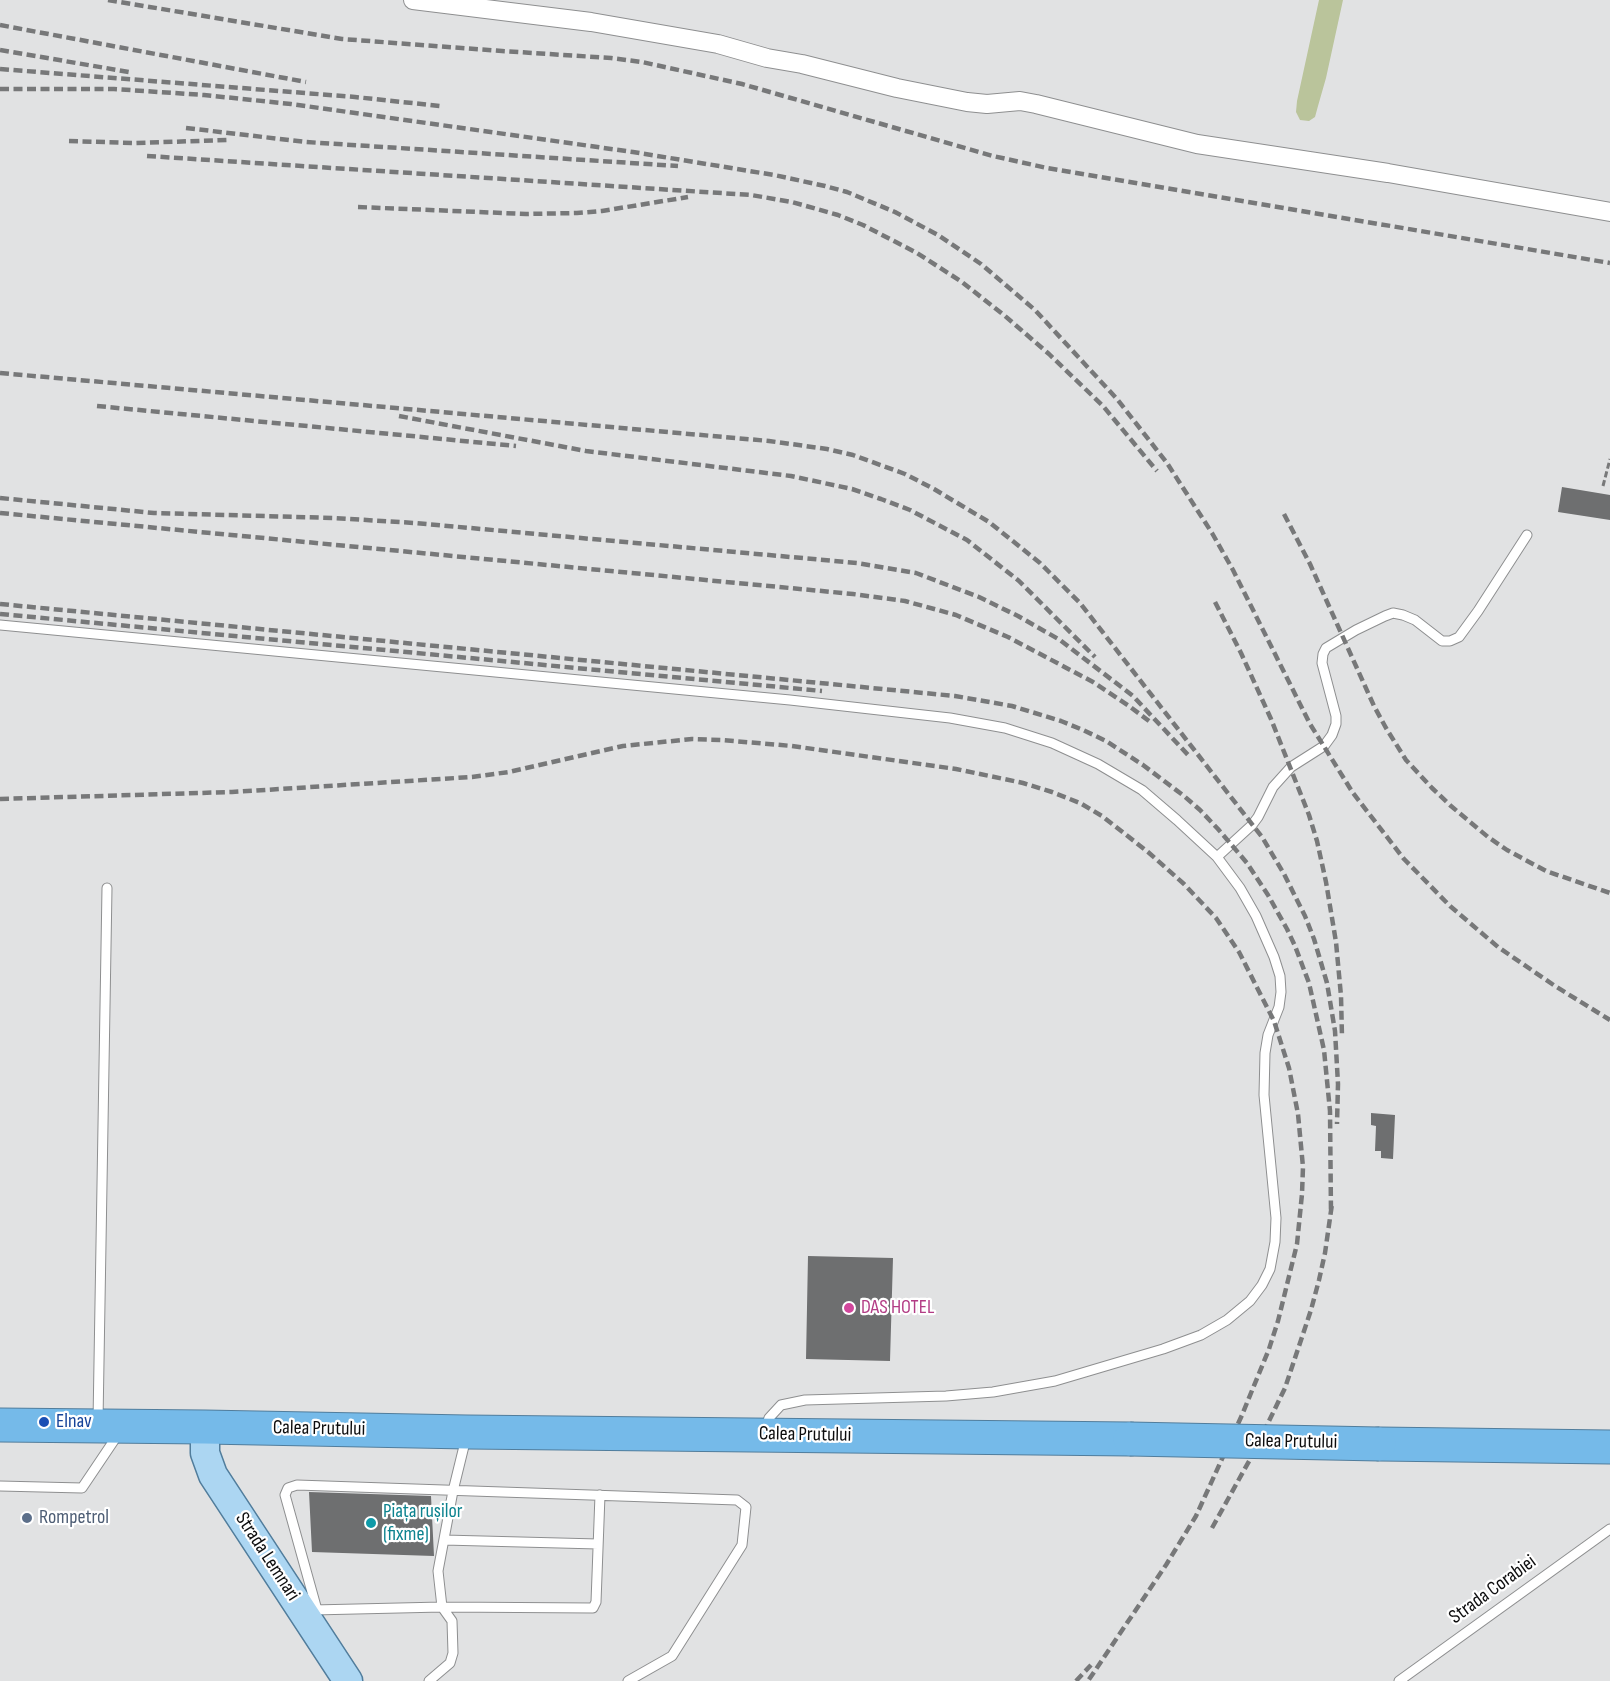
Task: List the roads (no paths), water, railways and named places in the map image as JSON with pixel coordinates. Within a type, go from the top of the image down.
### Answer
[{"type":"highway","name":"Calea Prutului","points":[[0,1425],[1610,1447]]},
{"type":"main road","name":"Strada Lemnari","points":[[205,1427],[205,1453],[213,1475],[309,1610],[348,1681]]},
{"type":"street","points":[[413,0],[591,22],[718,44],[767,58],[946,98],[987,104],[1020,101],[1197,144],[1388,173],[1610,212]]},
{"type":"lane","points":[[1216,857],[1252,825],[1273,787],[1291,766],[1324,746],[1332,735],[1336,716],[1322,663],[1326,648],[1356,630],[1393,614],[1414,620],[1442,641],[1450,641],[1459,637],[1527,535]]},
{"type":"lane","points":[[0,625],[790,700],[950,718],[994,726],[1052,743],[1098,764],[1142,790],[1216,857],[1240,888],[1256,916],[1280,976],[1279,1007],[1268,1035],[1265,1053],[1264,1095],[1276,1218],[1275,1242],[1270,1269],[1250,1301],[1227,1320],[1201,1335],[1100,1368],[993,1392],[946,1396],[806,1400],[781,1405],[769,1418],[764,1435]]},
{"type":"lane","points":[[0,1486],[82,1488],[111,1426],[107,888]]},
{"type":"lane","points":[[429,1681],[450,1663],[453,1653],[452,1621],[442,1607],[438,1571],[467,1432]]},
{"type":"lane","points":[[600,1495],[596,1602],[593,1608],[442,1607],[309,1610],[285,1495],[288,1488],[297,1485],[453,1491],[600,1495],[737,1500],[746,1507],[742,1545],[672,1656],[628,1681]]},
{"type":"lane","name":"Strada Corabiei","points":[[1399,1681],[1610,1529]]},
{"type":"lane","points":[[444,1540],[598,1544]]},
{"type":"railway","points":[[108,0],[342,39],[642,62],[742,84],[993,156],[1047,168],[1610,263]]},
{"type":"railway","points":[[0,25],[306,82]]},
{"type":"railway","points":[[0,50],[129,72]]},
{"type":"railway","points":[[0,69],[355,97],[440,106]]},
{"type":"railway","points":[[0,89],[114,89],[204,95],[291,104],[633,152],[774,175],[825,186],[847,192],[895,212],[938,235],[981,264],[1035,310],[1117,399],[1167,463],[1233,570],[1310,724],[1353,793],[1404,859],[1450,906],[1498,947],[1610,1020]]},
{"type":"railway","points":[[186,128],[306,142],[678,166]]},
{"type":"railway","points":[[69,141],[135,143],[228,140]]},
{"type":"railway","points":[[147,156],[751,195],[792,202],[838,215],[863,225],[917,253],[962,282],[1005,316],[1103,406],[1157,471]]},
{"type":"railway","points":[[358,207],[526,214],[577,213],[688,197]]},
{"type":"railway","points":[[0,373],[769,441],[853,455],[905,474],[934,489],[989,522],[1040,563],[1080,603],[1262,837],[1305,916],[1327,983],[1335,1031],[1338,1084],[1337,1124]]},
{"type":"railway","points":[[97,406],[516,446]]},
{"type":"railway","points":[[399,416],[586,451],[791,476],[852,489],[881,499],[910,510],[967,540],[1019,581],[1095,657]]},
{"type":"railway","points":[[0,498],[154,513],[333,518],[415,523],[857,563],[916,573],[979,597],[1060,640],[1133,696],[1189,756]]},
{"type":"railway","points":[[0,513],[853,594],[905,601],[956,615],[1008,637],[1093,682],[1149,721]]},
{"type":"railway","points":[[1284,514],[1310,564],[1374,706],[1406,760],[1451,806],[1507,850],[1546,871],[1610,893]]},
{"type":"railway","points":[[1215,602],[1271,719],[1317,841],[1336,942],[1342,1037]]},
{"type":"railway","points":[[0,604],[955,696],[1012,706],[1083,730],[1106,741],[1143,765],[1200,810],[1247,863],[1287,929],[1309,983],[1324,1050],[1330,1111],[1331,1213]]},
{"type":"railway","points":[[0,614],[822,691]]},
{"type":"railway","points":[[0,799],[232,792],[472,777],[509,772],[623,746],[692,739],[722,740],[792,746],[956,769],[1023,783],[1080,803],[1102,816],[1148,852],[1184,884],[1216,918],[1239,952],[1274,1021],[1289,1068],[1298,1114],[1303,1167],[1302,1194],[1297,1244],[1278,1321],[1242,1415],[1196,1516],[1088,1681]]},
{"type":"railway","points":[[1212,1528],[1253,1454],[1285,1388],[1319,1280],[1332,1204]]},
{"type":"railway","points":[[1076,1681],[1091,1665]]},
{"type":"place","name":"DAS HOTEL","points":[[849,1308]]},
{"type":"place","name":"Elnav","points":[[44,1422]]},
{"type":"place","name":"Rompetrol","points":[[27,1518]]},
{"type":"place","name":"Piața rușilor (fixme)","points":[[371,1523]]}]
